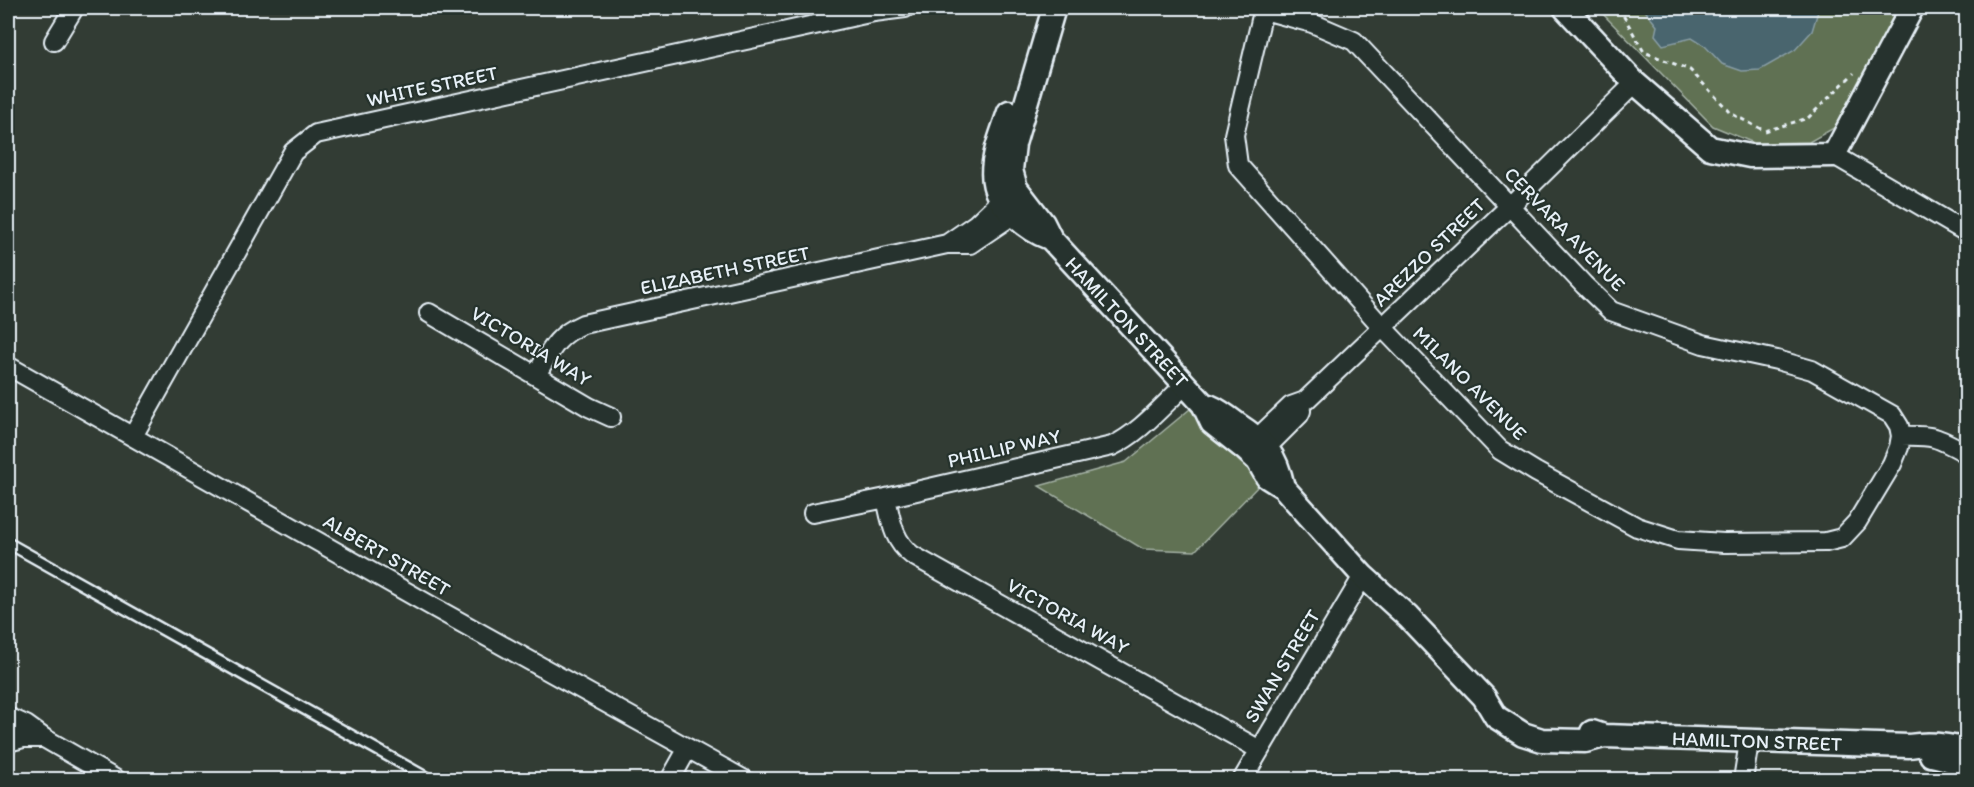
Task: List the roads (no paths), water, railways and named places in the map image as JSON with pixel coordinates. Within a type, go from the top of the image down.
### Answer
[{"type":"street","points":[[54,41],[74,8]]},
{"type":"street","name":"WHITE STREET","points":[[132,436],[293,152],[315,134],[873,10],[904,8]]},
{"type":"street","points":[[1015,204],[993,180],[995,152],[1023,68],[1047,8]]},
{"type":"street","points":[[1565,8],[1635,83],[1710,148],[1750,156],[1834,155],[1966,232]]},
{"type":"street","points":[[1834,155],[1912,8]]},
{"type":"street","name":"CERVARA AVENUE","points":[[1264,9],[1312,23],[1354,42],[1611,310],[1703,344],[1812,369],[1892,416],[1899,426],[1901,436]]},
{"type":"street","name":"MILANO AVENUE","points":[[1264,9],[1233,135],[1238,165],[1383,328],[1482,432],[1511,458],[1637,527],[1678,540],[1724,543],[1826,542],[1842,538],[1857,522],[1892,464],[1901,436]]},
{"type":"street","name":"AREZZO STREET","points":[[1256,448],[1291,406],[1305,401],[1383,328],[1635,83]]},
{"type":"street","name":"HAMILTON STREET","points":[[1015,204],[1034,232],[1051,239],[1203,404],[1212,423],[1256,448],[1267,477],[1283,487],[1363,576],[1408,617],[1484,697],[1527,722],[1541,726],[1587,730],[1604,736],[1749,742],[1910,746],[1923,744],[1952,746],[1966,750]]},
{"type":"street","name":"ELIZABETH STREET","points":[[536,375],[557,340],[569,330],[583,324],[946,244],[970,244],[1015,204]]},
{"type":"street","name":"VICTORIA WAY","points":[[429,313],[611,417]]},
{"type":"street","name":"ALBERT STREET","points":[[8,366],[435,608],[745,780]]},
{"type":"street","name":"PHILLIP WAY","points":[[813,513],[1113,446],[1133,433],[1185,385]]},
{"type":"street","points":[[1901,436],[1929,435],[1940,438],[1966,453]]},
{"type":"street","name":"VICTORIA WAY","points":[[886,498],[895,535],[912,555],[1258,749]]},
{"type":"street","name":"SWAN STREET","points":[[1242,780],[1258,749],[1363,576]]},
{"type":"street","points":[[8,717],[26,725],[44,738],[117,780]]},
{"type":"street","points":[[8,742],[23,738],[44,738]]},
{"type":"street","points":[[1743,780],[1749,742]]},
{"type":"street","name":"HAMILTON STREET","points":[[1910,746],[1920,752],[1957,763],[1966,772]]},
{"type":"street","points":[[670,780],[688,748]]},
{"type":"lane","points":[[8,543],[431,780]]},
{"type":"water","points":[[1643,8],[1819,8],[1812,31],[1795,50],[1760,70],[1742,71],[1722,64],[1705,46],[1692,38],[1663,45],[1655,35],[1657,26]]}]
